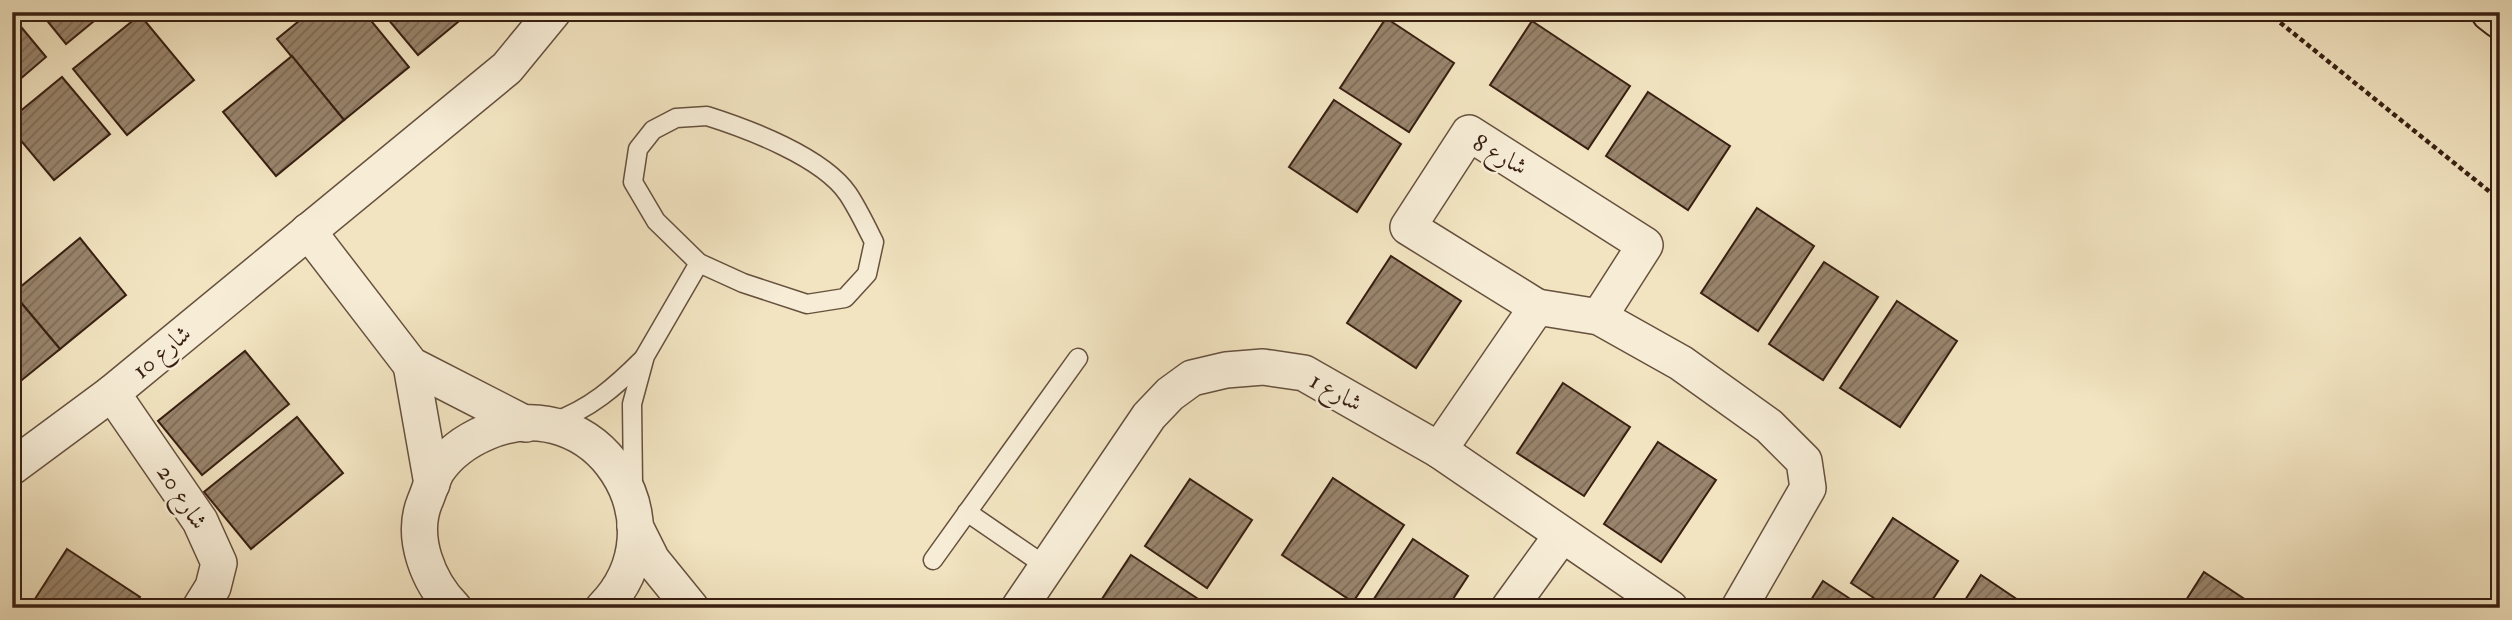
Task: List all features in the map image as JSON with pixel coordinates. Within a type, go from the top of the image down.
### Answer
[{"type":"highway","points":[[2491,12],[2500,19]]},
{"type":"street","name":"شارع 10","points":[[12,467],[112,393],[507,68],[553,12]]},
{"type":"street","name":"شارع 8","points":[[1599,317],[1645,245],[1469,133],[1408,228],[1537,307],[1599,317],[1681,363],[1769,426],[1804,461],[1808,488],[1739,608]]},
{"type":"street","points":[[308,231],[411,365],[537,424],[588,440],[618,470],[652,560],[691,608]]},
{"type":"street","points":[[1439,450],[1537,307]]},
{"type":"street","points":[[411,365],[432,484]]},
{"type":"street","name":"شارع 1","points":[[1019,608],[1149,416],[1170,394],[1192,378],[1226,370],[1263,367],[1304,373],[1439,450],[1670,608]]},
{"type":"street","name":"شارع 20","points":[[112,393],[200,521],[219,563],[213,587],[200,608]]},
{"type":"street","points":[[454,608],[438,592],[430,593],[422,552],[421,510],[437,471],[467,441],[506,424],[537,424]]},
{"type":"street","points":[[603,608],[620,591],[632,561],[635,551],[635,517]]},
{"type":"street","points":[[1509,608],[1562,535]]},
{"type":"lane","points":[[707,116],[748,130],[803,156],[847,192],[874,242],[867,274],[845,298],[807,304],[743,283],[699,263],[656,221],[633,182],[638,149],[653,130],[676,118],[707,116]]},
{"type":"lane","points":[[537,424],[580,413],[610,392],[645,356],[699,263]]},
{"type":"lane","points":[[635,517],[632,404],[645,356]]},
{"type":"lane","points":[[933,561],[1078,358]]},
{"type":"lane","points":[[967,512],[1047,567]]},
{"type":"path","points":[[2267,12],[2500,200]]},
{"type":"building","points":[[40,12],[105,12],[66,44]]},
{"type":"building","points":[[310,12],[364,12],[409,67],[344,120],[277,39]]},
{"type":"building","points":[[382,12],[470,12],[418,55]]},
{"type":"building","points":[[140,15],[194,80],[127,135],[73,69]]},
{"type":"building","points":[[12,16],[46,57],[12,86]]},
{"type":"building","points":[[1386,18],[1454,63],[1409,132],[1340,88]]},
{"type":"building","points":[[1532,21],[1630,86],[1588,149],[1490,85]]},
{"type":"building","points":[[292,56],[344,120],[276,176],[223,112]]},
{"type":"building","points":[[62,77],[110,134],[54,180],[12,130],[12,118]]},
{"type":"building","points":[[1648,92],[1730,146],[1688,210],[1606,156]]},
{"type":"building","points":[[1334,100],[1401,144],[1357,212],[1289,167]]},
{"type":"building","points":[[1757,208],[1814,246],[1758,331],[1701,293]]},
{"type":"building","points":[[80,238],[126,295],[60,349],[13,293]]},
{"type":"building","points":[[1391,256],[1461,301],[1416,368],[1347,323]]},
{"type":"building","points":[[1824,262],[1878,297],[1823,380],[1769,344]]},
{"type":"building","points":[[12,292],[60,349],[12,388]]},
{"type":"building","points":[[1897,301],[1957,341],[1900,427],[1840,388]]},
{"type":"building","points":[[245,351],[289,404],[202,475],[158,421]]},
{"type":"building","points":[[1563,383],[1630,427],[1584,496],[1517,453]]},
{"type":"building","points":[[297,417],[343,473],[251,549],[204,492]]},
{"type":"building","points":[[1658,442],[1716,480],[1661,562],[1604,524]]},
{"type":"building","points":[[1333,478],[1404,525],[1353,602],[1282,555]]},
{"type":"building","points":[[1190,479],[1252,520],[1207,588],[1145,546]]},
{"type":"building","points":[[1893,518],[1958,561],[1927,608],[1889,608],[1851,583]]},
{"type":"building","points":[[1413,539],[1468,576],[1447,608],[1368,608]]},
{"type":"building","points":[[67,549],[140,597],[133,608],[41,608],[33,602]]},
{"type":"building","points":[[1131,555],[1212,608],[1096,608]]},
{"type":"building","points":[[2204,572],[2258,608],[2181,608]]},
{"type":"building","points":[[1981,575],[2030,608],[1960,608]]},
{"type":"building","points":[[1823,581],[1864,608],[1806,608]]}]
